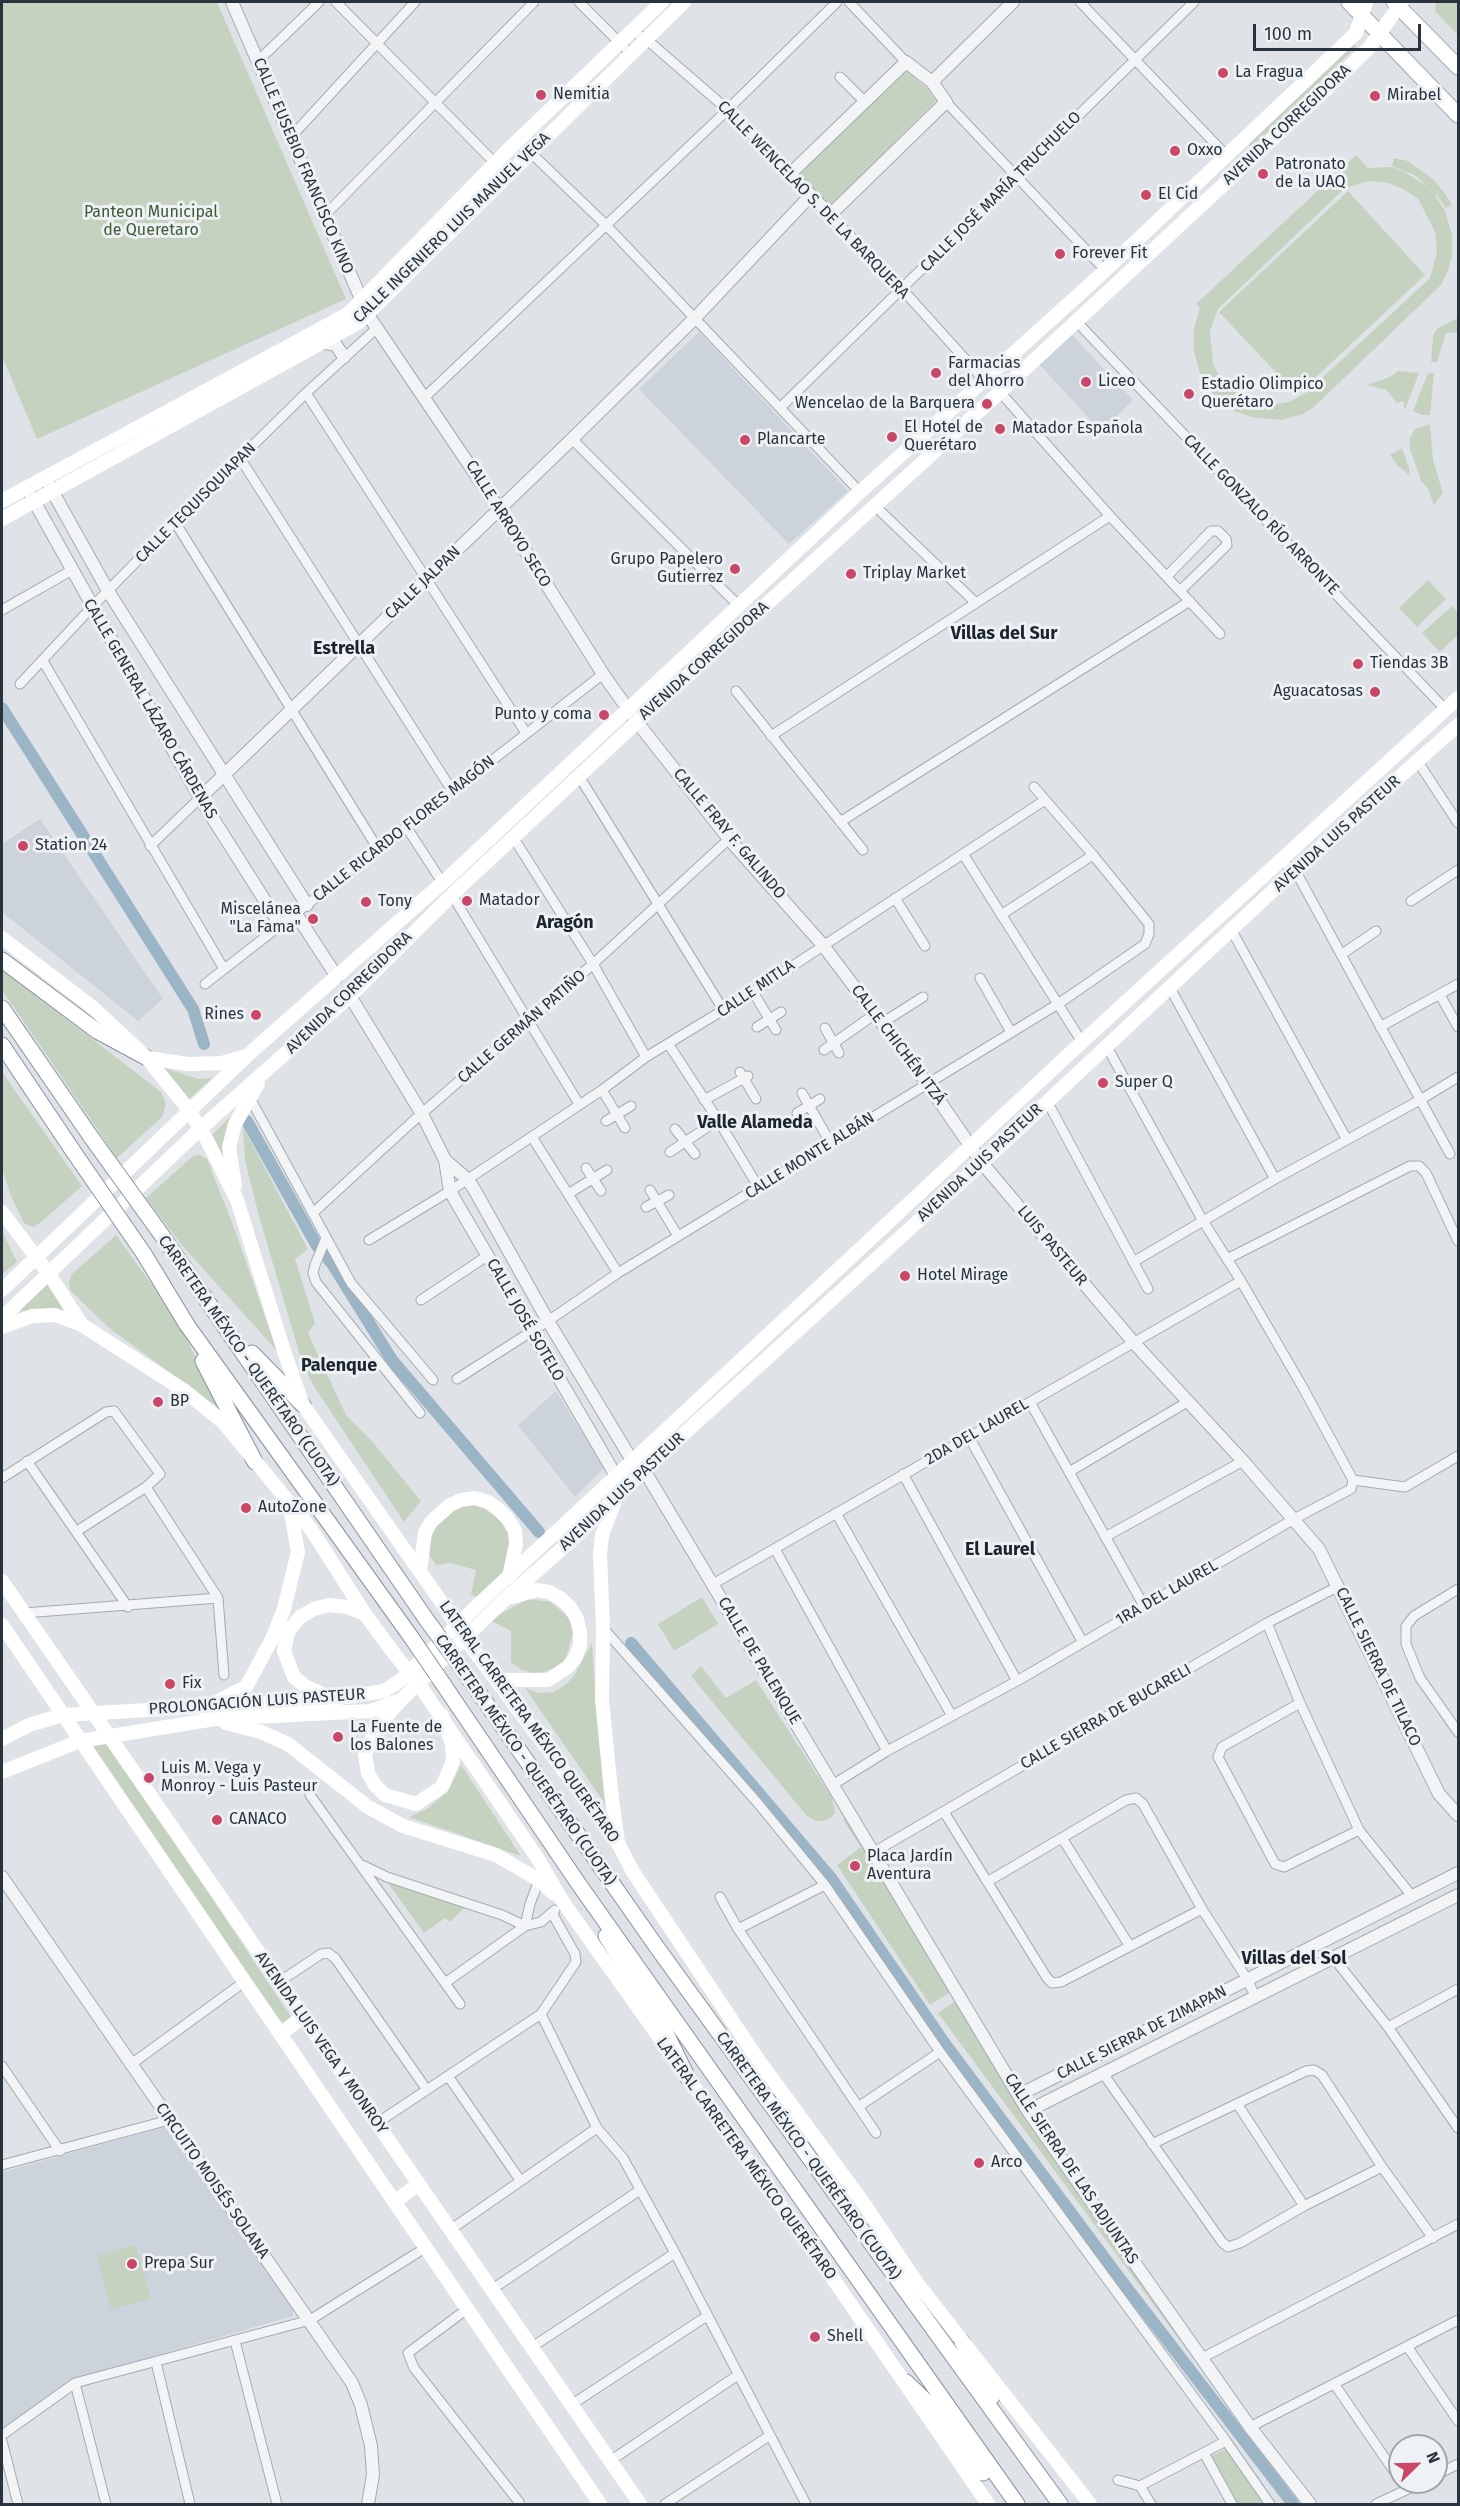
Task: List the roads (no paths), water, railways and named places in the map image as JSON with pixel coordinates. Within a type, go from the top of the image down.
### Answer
[{"type":"main road","name":"CALLE INGENIERO LUIS MANUEL VEGA","points":[[2,501],[331,325],[362,302],[511,147],[662,2]]},
{"type":"main road","name":"CALLE INGENIERO LUIS MANUEL VEGA","points":[[2,519],[325,343],[368,315],[684,2]]},
{"type":"main road","points":[[1349,2],[1364,8],[1380,33],[1458,115]]},
{"type":"main road","points":[[1398,3],[1458,67]]},
{"type":"main road","name":"AVENIDA CORREGIDORA","points":[[2,1318],[200,1129],[350,996],[513,837],[1000,392],[1320,95],[1369,48],[1398,3]]},
{"type":"main road","name":"AVENIDA CORREGIDORA","points":[[2,1290],[249,1053],[442,882],[860,492],[1105,270],[1356,33],[1364,8]]},
{"type":"main road","name":"AVENIDA LUIS PASTEUR","points":[[502,1602],[616,1498],[638,1466],[972,1146],[1082,1042],[1458,698]]},
{"type":"main road","name":"AVENIDA LUIS PASTEUR","points":[[509,1577],[616,1476],[638,1466],[982,1163],[1295,870],[1458,725]]},
{"type":"main road","points":[[1336,810],[1346,824]]},
{"type":"main road","name":"LATERAL CARRETERA MÉXICO QUERÉTARO","points":[[2,938],[92,1006],[147,1058],[189,1110],[237,1200],[303,1405],[470,1645],[619,1845],[633,1872],[759,2061],[962,2342],[1090,2505]]},
{"type":"main road","points":[[2,960],[97,1030],[147,1058],[188,1064],[222,1063],[249,1053]]},
{"type":"main road","name":"CARRETERA MÉXICO - QUERÉTARO (CUOTA)","points":[[2,1008],[656,1946],[1060,2505]]},
{"type":"main road","name":"CARRETERA MÉXICO - QUERÉTARO (CUOTA)","points":[[2,1045],[144,1254],[187,1325],[411,1637],[578,1883],[1017,2505]]},
{"type":"main road","points":[[237,1200],[229,1148],[235,1124],[264,1074]]},
{"type":"main road","name":"LATERAL CARRETERA MÉXICO QUERÉTARO","points":[[2,1212],[49,1274],[82,1324],[202,1405],[223,1422],[310,1529],[365,1614],[441,1715],[538,1859],[563,1902],[906,2382],[988,2505]]},
{"type":"main road","points":[[2,1327],[32,1316],[55,1315],[82,1324]]},
{"type":"main road","points":[[187,1325],[255,1462]]},
{"type":"main road","points":[[227,1329],[303,1405]]},
{"type":"main road","points":[[420,1570],[425,1533],[431,1522],[450,1505],[460,1500],[475,1498],[488,1502],[500,1510],[514,1531],[516,1544],[509,1577]]},
{"type":"main road","points":[[616,1498],[602,1535],[600,1554],[603,1700],[610,1791],[619,1845]]},
{"type":"main road","points":[[206,1707],[246,1687],[273,1637],[284,1609],[298,1552],[290,1505]]},
{"type":"main road","name":"PROLONGACIÓN LUIS PASTEUR","points":[[5,1736],[63,1715],[334,1699],[384,1691],[401,1680],[509,1577]]},
{"type":"main road","name":"AVENIDA LUIS VEGA Y MONROY","points":[[2,1581],[640,2505]]},
{"type":"main road","points":[[498,1680],[548,1680],[568,1668],[575,1658],[580,1632],[577,1619],[570,1607],[549,1592],[537,1590],[525,1592],[502,1602]]},
{"type":"main road","name":"PROLONGACIÓN LUIS PASTEUR","points":[[2,1772],[80,1741],[215,1719],[370,1711],[400,1701],[502,1602]]},
{"type":"main road","points":[[334,1699],[305,1686],[294,1677],[284,1651],[288,1632],[300,1617],[314,1608],[329,1605],[347,1607],[365,1614]]},
{"type":"main road","name":"AVENIDA LUIS VEGA Y MONROY","points":[[2,1625],[600,2505]]},
{"type":"main road","points":[[400,1701],[376,1728],[365,1755],[368,1773],[375,1785],[385,1795],[395,1799],[416,1803],[442,1787],[453,1761],[452,1744],[441,1715]]},
{"type":"main road","points":[[215,1719],[261,1732],[288,1744],[368,1807],[403,1826],[496,1855],[539,1880],[563,1902]]},
{"type":"main road","points":[[578,1883],[615,1953],[662,2023],[688,2078]]},
{"type":"main road","points":[[280,2034],[303,2017]]},
{"type":"main road","points":[[394,2202],[419,2184]]},
{"type":"main road","points":[[962,2342],[1049,2489]]},
{"type":"main road","points":[[906,2382],[930,2405],[994,2487],[1011,2505]]},
{"type":"street","name":"CALLE EUSEBIO FRANCISCO KINO","points":[[232,2],[362,302],[377,328]]},
{"type":"street","points":[[258,61],[320,2]]},
{"type":"street","points":[[336,2],[507,177]]},
{"type":"street","points":[[291,137],[416,2]]},
{"type":"street","points":[[324,216],[534,2]]},
{"type":"street","points":[[579,2],[631,54]]},
{"type":"street","points":[[425,397],[728,110],[837,2]]},
{"type":"street","points":[[849,2],[906,62],[932,82],[946,102],[1105,270]]},
{"type":"street","points":[[932,82],[1013,2]]},
{"type":"street","points":[[1080,2],[1226,155]]},
{"type":"street","name":"CALLE JOSÉ MARÍA TRUCHUELO","points":[[781,407],[1194,2]]},
{"type":"street","name":"CALLE WENCELAO S. DE LA BARQUERA","points":[[631,32],[646,39],[728,110],[902,289],[984,380]]},
{"type":"street","points":[[790,174],[906,62]]},
{"type":"street","points":[[840,77],[865,102]]},
{"type":"street","points":[[830,215],[946,102]]},
{"type":"street","points":[[511,147],[527,156],[606,225],[860,492]]},
{"type":"street","name":"CALLE JALPAN","points":[[150,846],[572,439],[695,318],[812,195]]},
{"type":"street","name":"CALLE GONZALO RÍO ARRONTE","points":[[1076,321],[1446,710]]},
{"type":"street","name":"CALLE ARROYO SECO","points":[[377,328],[499,509],[603,674],[637,722]]},
{"type":"street","name":"CALLE TEQUISQUIAPAN","points":[[20,684],[175,522],[306,393],[377,328]]},
{"type":"street","points":[[325,343],[336,345],[344,357]]},
{"type":"street","points":[[1000,392],[1110,516],[1220,634]]},
{"type":"street","points":[[306,393],[526,732]]},
{"type":"street","points":[[572,439],[738,605]]},
{"type":"street","points":[[240,458],[453,792]]},
{"type":"street","name":"CALLE GENERAL LÁZARO CÁRDENAS","points":[[45,478],[108,591],[307,905]]},
{"type":"street","name":"CALLE GENERAL LÁZARO CÁRDENAS","points":[[27,488],[200,798],[281,926]]},
{"type":"street","points":[[875,506],[976,603]]},
{"type":"street","points":[[771,736],[1110,516]]},
{"type":"street","points":[[175,522],[378,849]]},
{"type":"street","points":[[1167,576],[1211,531],[1218,531],[1226,539],[1227,545],[1181,590]]},
{"type":"street","points":[[2,610],[72,570]]},
{"type":"street","points":[[840,822],[1190,601]]},
{"type":"street","points":[[43,661],[224,969]]},
{"type":"street","name":"CALLE RICARDO FLORES MAGÓN","points":[[204,984],[603,674]]},
{"type":"street","points":[[736,692],[863,850]]},
{"type":"street","name":"CALLE FRAY F. GALINDO","points":[[637,722],[729,839],[822,944]]},
{"type":"street","points":[[1418,762],[1458,823]]},
{"type":"street","points":[[579,776],[724,1011]]},
{"type":"street","points":[[1001,915],[1093,855],[1034,787]]},
{"type":"street","name":"CALLE MITLA","points":[[369,1240],[450,1191],[602,1090],[646,1057],[724,1011],[822,944],[1045,800]]},
{"type":"street","points":[[407,828],[442,882]]},
{"type":"street","points":[[513,837],[593,964],[646,1057]]},
{"type":"street","name":"CALLE GERMÁN PATIÑO","points":[[313,1213],[593,964],[729,839]]},
{"type":"street","points":[[963,854],[1082,1042]]},
{"type":"street","name":"CALLE MONTE ALBÁN","points":[[457,1379],[618,1273],[1058,1004],[1145,944],[1149,934],[1149,924],[1093,855]]},
{"type":"street","points":[[1279,861],[1295,870],[1450,1154]]},
{"type":"street","points":[[1411,900],[1458,870]]},
{"type":"street","points":[[452,896],[579,1104]]},
{"type":"street","points":[[895,898],[926,946]]},
{"type":"street","points":[[296,914],[337,977]]},
{"type":"street","points":[[1232,931],[1347,1140]]},
{"type":"street","points":[[1342,954],[1376,931]]},
{"type":"street","name":"CALLE CHICHÉN ITZÁ","points":[[822,944],[972,1146]]},
{"type":"street","points":[[980,978],[1011,1032]]},
{"type":"street","points":[[1380,1027],[1458,984]]},
{"type":"street","points":[[1170,988],[1275,1179]]},
{"type":"street","points":[[753,992],[776,1030]]},
{"type":"street","points":[[1440,994],[1458,1027]]},
{"type":"street","name":"CALLE JOSÉ SOTELO","points":[[350,996],[422,1114],[446,1160],[450,1191],[616,1476]]},
{"type":"street","points":[[824,1050],[879,1018],[923,997]]},
{"type":"street","points":[[757,1028],[781,1012]]},
{"type":"street","points":[[825,1028],[839,1053]]},
{"type":"street","points":[[669,1045],[759,1188]]},
{"type":"street","points":[[1107,1047],[1203,1221],[1302,1386],[1353,1480],[1405,1487],[1458,1455]]},
{"type":"street","points":[[704,1100],[744,1076],[756,1099]]},
{"type":"street","points":[[1133,1262],[1275,1179],[1420,1101],[1458,1077]]},
{"type":"street","points":[[602,1090],[626,1128]]},
{"type":"street","points":[[802,1094],[831,1144]]},
{"type":"street","points":[[250,1098],[313,1213],[326,1242],[351,1283],[433,1380]]},
{"type":"street","points":[[797,1113],[820,1099]]},
{"type":"street","points":[[1047,1101],[1148,1289]]},
{"type":"street","points":[[606,1121],[631,1106]]},
{"type":"street","points":[[670,1152],[718,1120]]},
{"type":"street","points":[[675,1129],[695,1154]]},
{"type":"street","points":[[532,1137],[618,1273]]},
{"type":"street","name":"LUIS PASTEUR","points":[[972,1146],[982,1163],[1135,1344]]},
{"type":"street","name":"CALLE JOSÉ SOTELO","points":[[446,1160],[467,1179],[548,1321],[638,1466]]},
{"type":"street","points":[[1227,1259],[1410,1166],[1419,1166],[1426,1173],[1458,1241]]},
{"type":"street","points":[[586,1168],[601,1191]]},
{"type":"street","points":[[568,1194],[607,1170]]},
{"type":"street","points":[[650,1190],[678,1236]]},
{"type":"street","points":[[646,1207],[669,1195]]},
{"type":"street","points":[[326,1242],[315,1265],[316,1282],[420,1413]]},
{"type":"street","points":[[421,1300],[487,1257]]},
{"type":"street","name":"2DA DEL LAUREL","points":[[713,1584],[1135,1344],[1241,1281]]},
{"type":"street","points":[[1135,1344],[1294,1519]]},
{"type":"street","points":[[1069,1473],[1189,1401]]},
{"type":"street","points":[[1030,1402],[1144,1606]]},
{"type":"street","points":[[2,1478],[111,1410],[114,1411],[160,1474],[146,1487],[77,1531]]},
{"type":"street","points":[[969,1437],[1082,1641]]},
{"type":"street","points":[[27,1461],[128,1607]]},
{"type":"street","points":[[1105,1537],[1243,1461]]},
{"type":"street","name":"CALLE DE PALENQUE","points":[[638,1466],[713,1584],[874,1852]]},
{"type":"street","points":[[903,1474],[1017,1681]]},
{"type":"street","name":"1RA DEL LAUREL","points":[[834,1784],[887,1751],[1017,1681],[1294,1519],[1351,1489],[1353,1480]]},
{"type":"street","points":[[146,1487],[218,1598],[224,1675]]},
{"type":"street","points":[[836,1513],[952,1716]]},
{"type":"street","name":"CALLE SIERRA DE TILACO","points":[[1294,1519],[1319,1549],[1439,1794],[1458,1815]]},
{"type":"street","points":[[775,1549],[887,1751]]},
{"type":"street","name":"CALLE SIERRA DE BUCARELI","points":[[874,1852],[1267,1623],[1339,1586]]},
{"type":"street","points":[[1458,1589],[1414,1616],[1406,1626],[1406,1644],[1420,1678],[1458,1732]]},
{"type":"street","points":[[24,1613],[128,1607],[218,1598]]},
{"type":"street","points":[[1267,1623],[1300,1703],[1359,1830],[1412,1896]]},
{"type":"street","points":[[603,1628],[734,1776],[825,1885],[940,2052],[1226,2441],[1270,2505]]},
{"type":"street","points":[[1300,1703],[1222,1747],[1218,1757],[1275,1864],[1284,1867],[1359,1830]]},
{"type":"street","points":[[310,1795],[460,2004]]},
{"type":"street","points":[[987,1882],[1126,1800],[1136,1798],[1143,1804],[1202,1909],[1248,1979],[1256,1998]]},
{"type":"street","points":[[944,1812],[1052,1983],[1061,1982],[1202,1909]]},
{"type":"street","points":[[1062,1838],[1129,1945]]},
{"type":"street","name":"CALLE SIERRA DE LAS ADJUNTAS","points":[[874,1852],[1028,2111],[1202,2358]]},
{"type":"street","points":[[362,1865],[387,1877],[502,1915],[525,1926]]},
{"type":"street","name":"CALLE SIERRA DE ZIMAPAN","points":[[1019,2095],[1458,1873]]},
{"type":"street","name":"CIRCUITO MOISÉS SOLANA","points":[[2,1877],[130,2065],[346,2373],[361,2405],[371,2446],[373,2475],[368,2505]]},
{"type":"street","points":[[525,1926],[539,1880]]},
{"type":"street","points":[[738,1929],[825,1885]]},
{"type":"street","name":"CALLE SIERRA DE ZIMAPAN","points":[[1028,2111],[1458,1895]]},
{"type":"street","points":[[720,1897],[738,1929],[876,2133]]},
{"type":"street","points":[[445,1983],[525,1926],[541,1922],[563,1902]]},
{"type":"street","points":[[377,2123],[541,2014],[576,1962],[575,1954],[552,1912]]},
{"type":"street","points":[[279,1982],[321,1953],[328,1953],[335,1958],[427,2090]]},
{"type":"street","points":[[1333,1957],[1388,2027],[1458,2128]]},
{"type":"street","points":[[130,2065],[244,1982]]},
{"type":"street","points":[[1388,2027],[1458,1989]]},
{"type":"street","points":[[541,2014],[597,2128],[623,2158],[804,2501],[792,2505]]},
{"type":"street","points":[[858,2107],[940,2052]]},
{"type":"street","points":[[2,2066],[60,2151]]},
{"type":"street","points":[[1152,2144],[1306,2071],[1314,2070],[1322,2075],[1432,2238]]},
{"type":"street","points":[[1102,2072],[1222,2242],[1228,2247],[1240,2243],[1304,2206],[1382,2167]]},
{"type":"street","points":[[448,2076],[520,2180]]},
{"type":"street","points":[[1238,2105],[1304,2206]]},
{"type":"street","points":[[2,2165],[170,2120]]},
{"type":"street","points":[[450,2230],[597,2128]]},
{"type":"street","points":[[491,2290],[640,2190]]},
{"type":"street","points":[[1310,2505],[1250,2427],[1202,2358],[1458,2224]]},
{"type":"street","points":[[2,2435],[75,2384],[310,2320],[425,2248]]},
{"type":"street","points":[[532,2347],[675,2253]]},
{"type":"street","points":[[467,2309],[408,2353],[414,2368],[519,2502]]},
{"type":"street","points":[[571,2405],[707,2316]]},
{"type":"street","points":[[1250,2427],[1458,2320]]},
{"type":"street","points":[[235,2341],[277,2505]]},
{"type":"street","points":[[1407,2346],[1458,2421]]},
{"type":"street","points":[[156,2362],[190,2505]]},
{"type":"street","points":[[610,2461],[738,2375]]},
{"type":"street","points":[[75,2384],[106,2505]]},
{"type":"street","points":[[1335,2385],[1388,2462]]},
{"type":"street","points":[[665,2505],[769,2436]]},
{"type":"street","points":[[2,2441],[18,2505]]},
{"type":"street","points":[[1118,2480],[1140,2486],[1226,2441]]},
{"type":"street","points":[[1204,2453],[1232,2505]]},
{"type":"street","points":[[1140,2486],[1151,2505]]},
{"type":"street","points":[[1376,2505],[1390,2494]]},
{"type":"waterway","points":[[2,708],[193,1009],[204,1044]]},
{"type":"waterway","points":[[247,1121],[317,1246],[333,1265],[392,1360],[539,1532]]},
{"type":"waterway","points":[[631,1643],[831,1878],[943,2041],[1124,2284],[1293,2504]]},
{"type":"place","name":"La Fragua","points":[[1223,73]]},
{"type":"place","name":"Nemitia","points":[[541,95]]},
{"type":"place","name":"Mirabel","points":[[1375,96]]},
{"type":"place","name":"Oxxo","points":[[1175,151]]},
{"type":"place","name":"Patronato de la UAQ","points":[[1263,174]]},
{"type":"place","name":"El Cid","points":[[1146,195]]},
{"type":"place","name":"Forever Fit","points":[[1060,254]]},
{"type":"place","name":"Farmacias del Ahorro","points":[[936,373]]},
{"type":"place","name":"Liceo","points":[[1086,382]]},
{"type":"place","name":"Estadio Olimpico Querétaro","points":[[1189,394]]},
{"type":"place","name":"Wencelao de la Barquera","points":[[987,404]]},
{"type":"place","name":"Matador Española","points":[[1000,429]]},
{"type":"place","name":"El Hotel de Querétaro","points":[[892,437]]},
{"type":"place","name":"Plancarte","points":[[745,440]]},
{"type":"place","name":"Grupo Papelero Gutierrez","points":[[735,569]]},
{"type":"place","name":"Triplay Market","points":[[851,574]]},
{"type":"place","name":"Tiendas 3B","points":[[1358,664]]},
{"type":"place","name":"Aguacatosas","points":[[1375,692]]},
{"type":"place","name":"Punto y coma","points":[[604,715]]},
{"type":"place","name":"Station 24","points":[[23,846]]},
{"type":"place","name":"Matador","points":[[467,901]]},
{"type":"place","name":"Tony","points":[[366,902]]},
{"type":"place","name":"Miscelánea \"La Fama\"","points":[[313,919]]},
{"type":"place","name":"Rines","points":[[256,1015]]},
{"type":"place","name":"Super Q","points":[[1103,1083]]},
{"type":"place","name":"Hotel Mirage","points":[[905,1276]]},
{"type":"place","name":"BP","points":[[158,1402]]},
{"type":"place","name":"AutoZone","points":[[246,1508]]},
{"type":"place","name":"Fix","points":[[170,1684]]},
{"type":"place","name":"La Fuente de los Balones","points":[[338,1737]]},
{"type":"place","name":"Luis M. Vega y Monroy - Luis Pasteur","points":[[149,1778]]},
{"type":"place","name":"CANACO","points":[[217,1820]]},
{"type":"place","name":"Placa Jardín Aventura","points":[[855,1866]]},
{"type":"place","name":"Arco","points":[[979,2163]]},
{"type":"place","name":"Prepa Sur","points":[[132,2264]]},
{"type":"place","name":"Shell","points":[[815,2337]]},
{"type":"district","name":"Villas del Sur","points":[[1004,634]]},
{"type":"district","name":"Estrella","points":[[344,649]]},
{"type":"district","name":"Aragón","points":[[565,923]]},
{"type":"district","name":"Valle Alameda","points":[[755,1123]]},
{"type":"district","name":"Palenque","points":[[339,1366]]},
{"type":"district","name":"El Laurel","points":[[1000,1550]]},
{"type":"district","name":"Villas del Sol","points":[[1294,1959]]},
{"type":"park label","name":"Panteon Municipal de Queretaro","points":[[151,222]]}]
